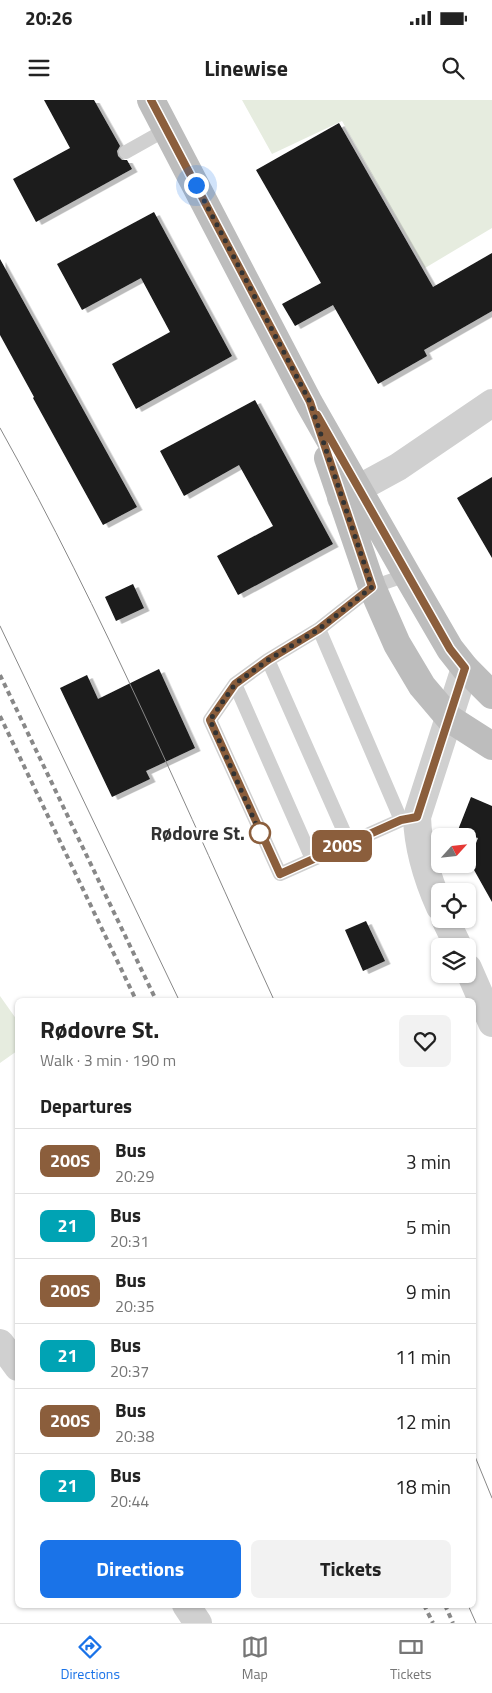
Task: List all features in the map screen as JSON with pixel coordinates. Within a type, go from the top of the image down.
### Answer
[{"type":"street","points":[[151,100],[310,402],[350,493],[372,587],[397,644],[422,686],[450,719],[492,746]]},
{"type":"street","points":[[350,493],[398,467],[492,403]]},
{"type":"street","points":[[350,493],[407,574],[450,649],[465,668],[492,695]]},
{"type":"street","points":[[431,885],[423,866],[418,840],[409,819],[430,772],[450,719],[465,668]]},
{"type":"street","points":[[475,983],[492,1023]]},
{"type":"street","points":[[0,1344],[15,1363]]},
{"type":"street","points":[[188,1608],[198,1623]]},
{"type":"lane","points":[[126,152],[167,129]]},
{"type":"lane","points":[[319,629],[409,819],[349,842],[280,874],[210,720],[235,684],[268,660],[319,629],[372,587],[407,574]]},
{"type":"lane","points":[[268,660],[349,842]]},
{"type":"lane","points":[[235,684],[312,859]]},
{"type":"shaded area","points":[[242,100],[492,100],[492,228],[425,268],[342,121],[272,154]]},
{"type":"shaded area","points":[[0,996],[15,1017],[15,1052],[0,1063]]},
{"type":"building","points":[[44,100],[94,100],[120,146],[117,151],[118,156],[122,160],[127,160],[132,169],[36,222],[13,179],[70,148]]},
{"type":"building","points":[[339,123],[433,287],[492,253],[492,311],[424,350],[427,356],[378,384],[333,305],[295,326],[282,304],[321,283],[256,170]]},
{"type":"building","points":[[154,212],[232,356],[136,409],[112,364],[170,332],[141,278],[82,310],[57,264]]},
{"type":"building","points":[[0,259],[137,507],[103,525],[0,335]]},
{"type":"building","points":[[255,400],[333,544],[238,595],[217,556],[273,526],[239,465],[184,496],[160,451]]},
{"type":"building","points":[[492,477],[492,558],[457,498]]},
{"type":"building","points":[[133,584],[144,608],[116,621],[105,597]]},
{"type":"building","points":[[159,669],[195,748],[146,771],[150,779],[112,797],[60,688],[87,675],[98,699]]},
{"type":"building","points":[[471,797],[492,806],[492,902],[476,873],[476,843],[478,838],[476,837],[476,828],[459,828]]},
{"type":"building","points":[[366,921],[385,961],[363,971],[345,930]]},
{"type":"tram line","points":[[0,428],[38,498],[109,639],[273,998]]},
{"type":"tram line","points":[[0,626],[178,998]]},
{"type":"tram line","points":[[476,1459],[492,1498]]},
{"type":"tram line","points":[[469,1608],[476,1623]]},
{"type":"railway","points":[[0,675],[155,998]]},
{"type":"railway","points":[[0,716],[135,998]]},
{"type":"railway","points":[[426,1608],[433,1623]]},
{"type":"railway","points":[[446,1608],[453,1623]]},
{"type":"bus line","name":"200S","points":[[151,100],[310,402],[372,587],[319,629],[268,660],[235,684],[210,720],[259,832],[280,874],[401,820],[417,817],[465,668],[450,649],[317,415]]},
{"type":"place","name":"Rødovre St.","points":[[260,833]]},
{"type":"route","points":[[196,185],[310,402],[372,587],[319,629],[268,660],[235,684],[210,720],[260,833]]}]
